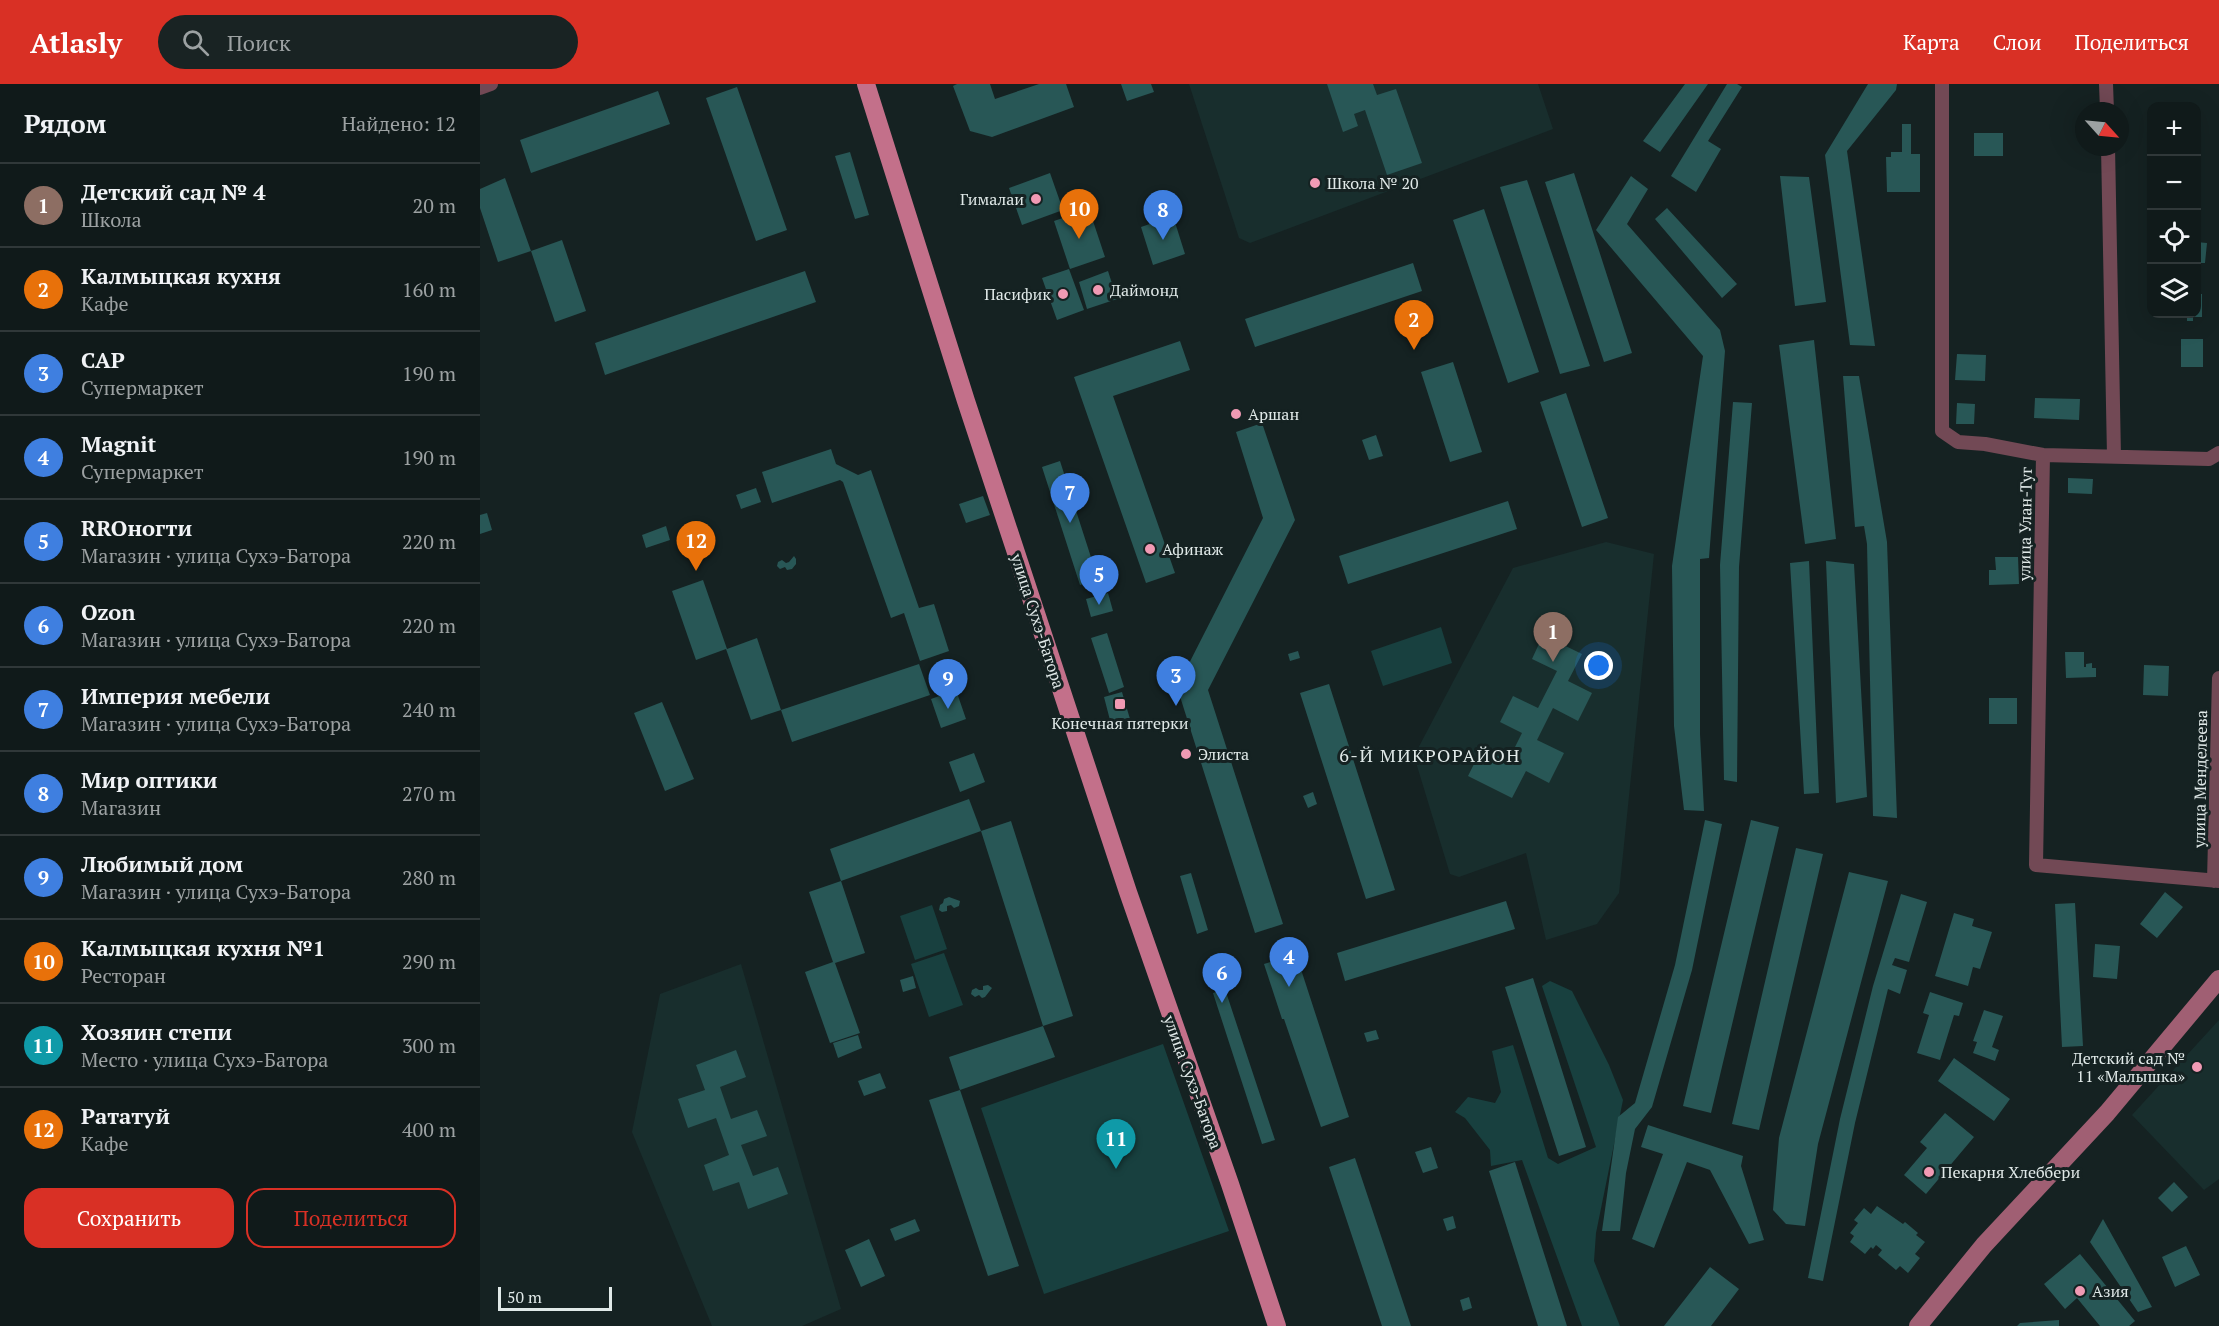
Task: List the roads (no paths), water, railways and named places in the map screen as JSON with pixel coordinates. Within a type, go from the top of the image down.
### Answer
[{"type":"main road","name":"улица Сухэ-Батора","points":[[866,84],[966,402],[1128,892],[1277,1326]]},
{"type":"main road","points":[[1918,1326],[1984,1245],[2099,1121],[2219,978]]},
{"type":"street","points":[[480,88],[491,84]]},
{"type":"street","name":"улица Улан-Туг","points":[[1942,84],[1942,431],[1958,442],[1984,444],[2043,456],[2036,865],[2217,881]]},
{"type":"street","points":[[2106,84],[2107,102]]},
{"type":"street","points":[[2108,156],[2114,456]]},
{"type":"street","points":[[2043,456],[2209,459],[2219,453]]},
{"type":"street","name":"улица Менделеева","points":[[2217,881],[2219,678]]},
{"type":"place","name":"Школа № 20","points":[[1315,183]]},
{"type":"place","name":"Гималаи","points":[[1036,199]]},
{"type":"place","name":"Калмыцкая кухня №1","points":[[1079,239]]},
{"type":"place","name":"Мир оптики","points":[[1163,240]]},
{"type":"place","name":"Даймонд","points":[[1098,290]]},
{"type":"place","name":"Пасифик","points":[[1063,294]]},
{"type":"place","name":"Калмыцкая кухня","points":[[1414,350]]},
{"type":"place","name":"Аршан","points":[[1236,414]]},
{"type":"place","name":"Империя мебели","points":[[1070,523]]},
{"type":"place","name":"Афинаж","points":[[1150,549]]},
{"type":"place","name":"Рататуй","points":[[696,571]]},
{"type":"place","name":"RROногти","points":[[1099,605]]},
{"type":"place","name":"Детский сад № 4","points":[[1553,662]]},
{"type":"place","name":"Конечная пятерки","points":[[1120,704]]},
{"type":"place","name":"САР","points":[[1176,706]]},
{"type":"place","name":"Любимый дом","points":[[948,709]]},
{"type":"place","name":"Элиста","points":[[1186,754]]},
{"type":"place","name":"Magnit","points":[[1289,987]]},
{"type":"place","name":"Ozon","points":[[1222,1003]]},
{"type":"place","name":"Детский сад № 11 «Малышка»","points":[[2197,1067]]},
{"type":"place","name":"Хозяин степи","points":[[1116,1169]]},
{"type":"place","name":"Пекарня Хлеббери","points":[[1929,1172]]},
{"type":"place","name":"Азия","points":[[2080,1291]]},
{"type":"district","name":"6-Й МИКРОРАЙОН","points":[[1430,755]]}]
